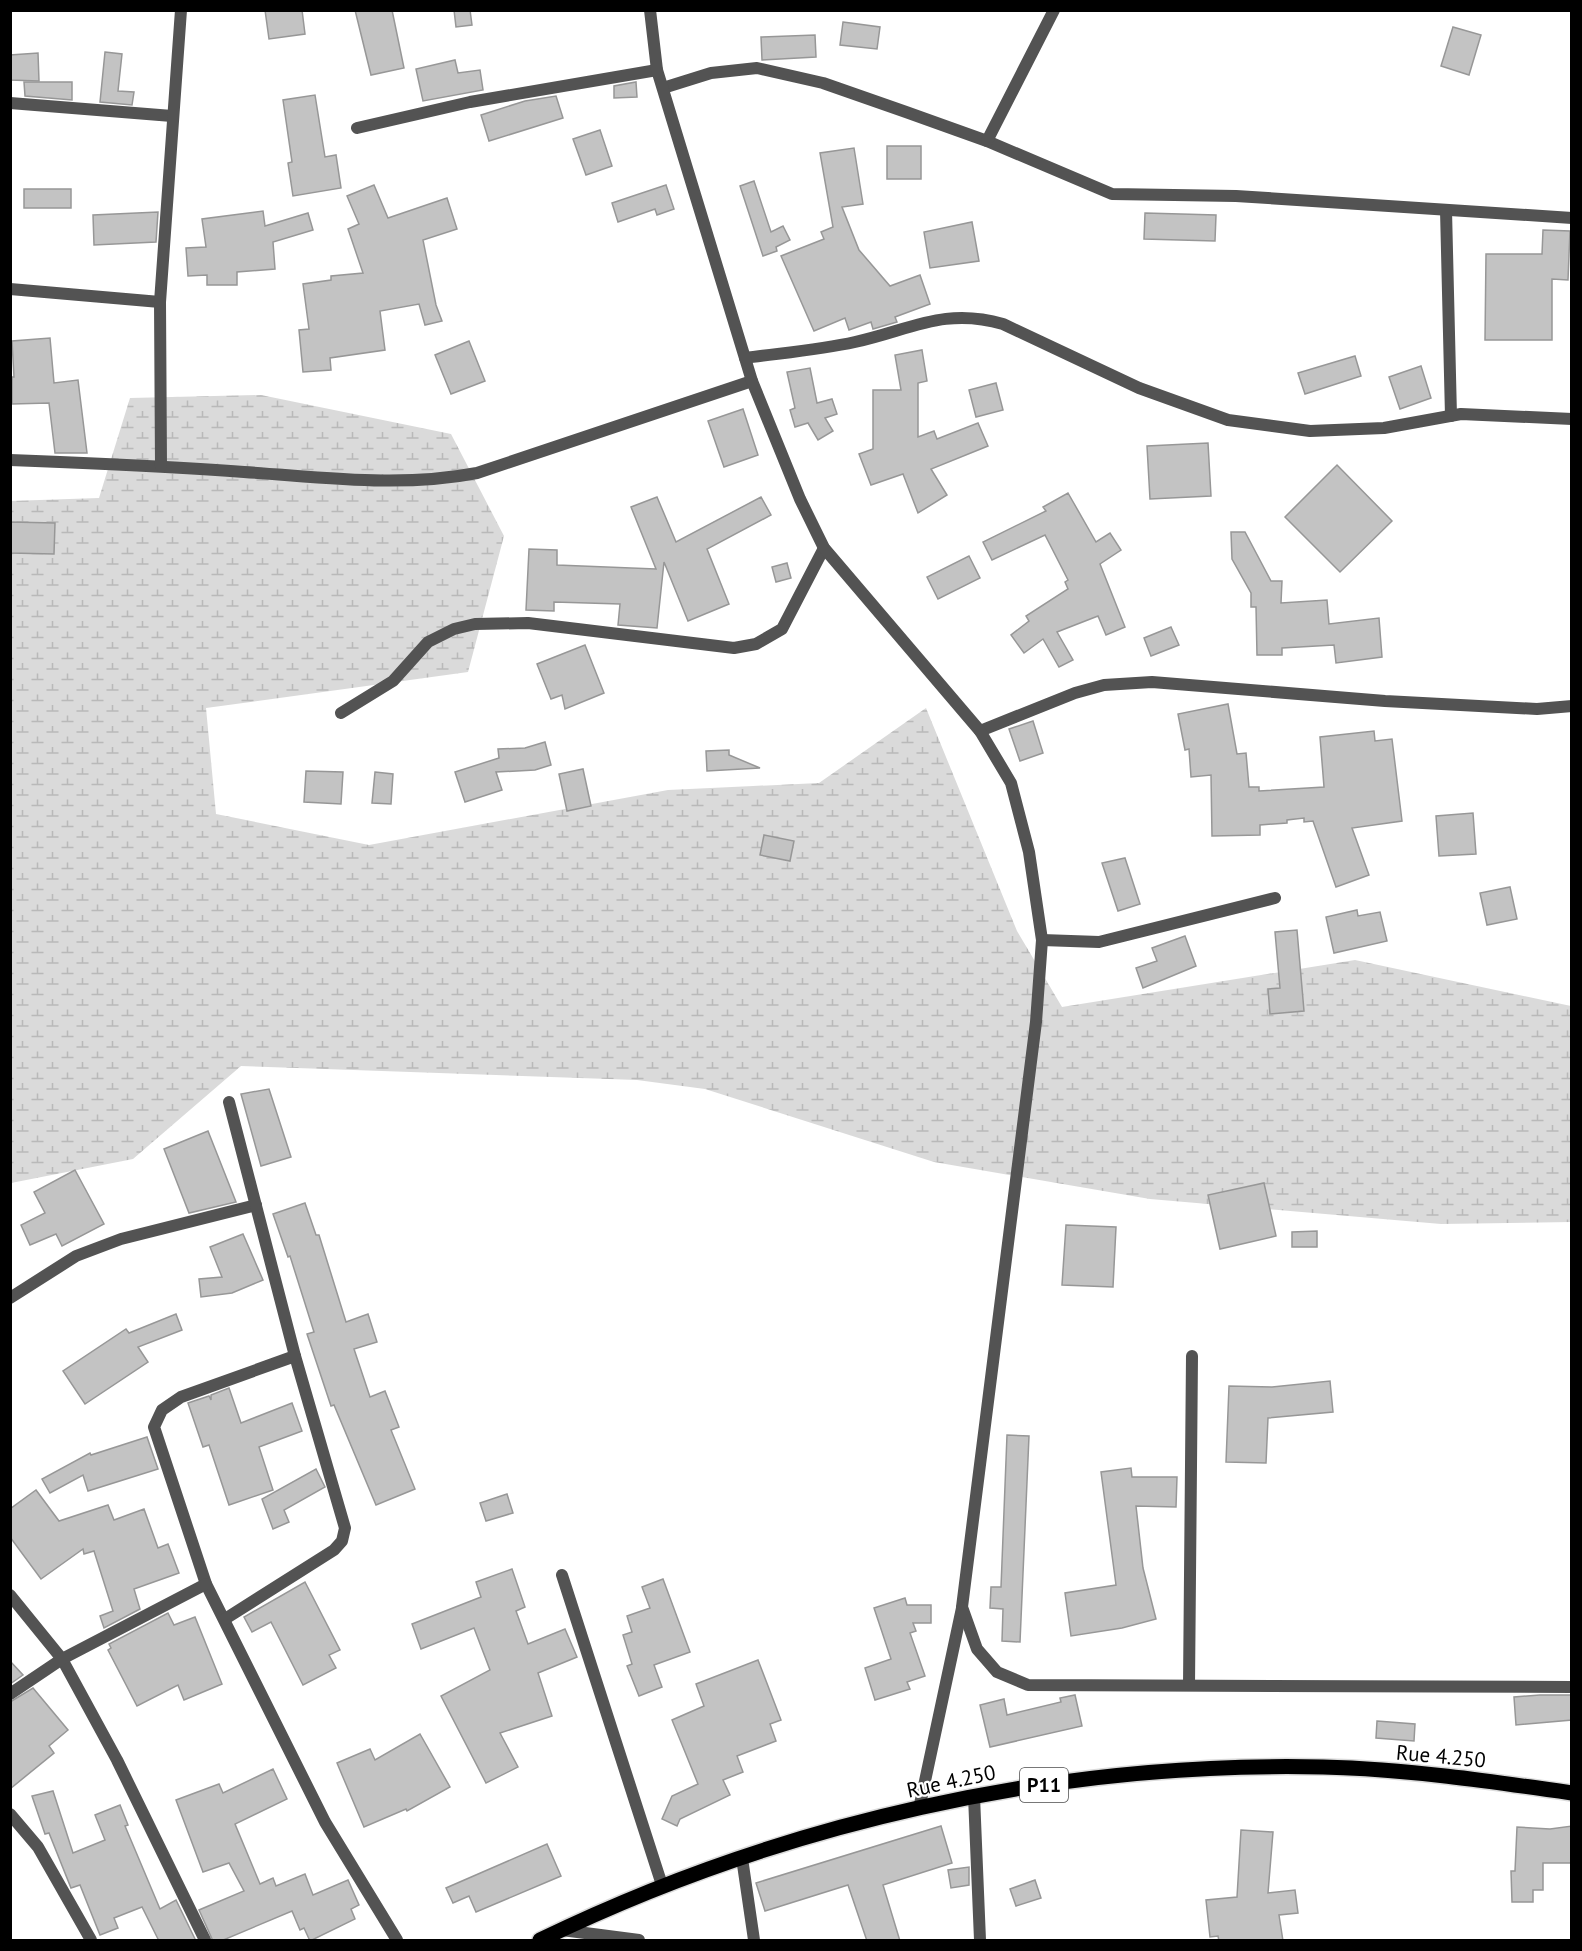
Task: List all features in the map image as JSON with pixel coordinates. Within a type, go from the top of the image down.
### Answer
[{"type":"main road","name":"Rue 4.250","points":[[540,1941],[662,1885],[742,1858],[856,1824],[974,1796],[1074,1781],[1180,1771],[1323,1767],[1460,1777],[1572,1792]]},
{"type":"street","points":[[161,466],[160,302],[181,10]]},
{"type":"street","points":[[650,10],[657,69],[752,381],[800,500],[824,548],[980,731],[1011,783],[1029,852],[1042,940],[1036,1022],[962,1607],[919,1809]]},
{"type":"street","points":[[987,141],[1054,10]]},
{"type":"street","points":[[663,88],[711,73],[757,68],[823,83],[987,141],[1112,194],[1236,196],[1572,218]]},
{"type":"street","points":[[357,128],[470,102],[657,69]]},
{"type":"street","points":[[10,103],[172,116]]},
{"type":"street","points":[[1446,210],[1451,416]]},
{"type":"street","points":[[10,289],[160,302]]},
{"type":"street","points":[[745,358],[854,342],[946,317],[981,317],[1003,324],[1139,388],[1228,420],[1310,431],[1384,428],[1461,414],[1572,418]]},
{"type":"street","points":[[10,460],[161,466],[390,482],[437,481],[477,473],[752,381]]},
{"type":"street","points":[[341,713],[393,681],[428,642],[454,629],[475,624],[528,623],[734,648],[756,644],[782,628],[824,548]]},
{"type":"street","points":[[980,731],[1075,693],[1104,685],[1152,682],[1386,701],[1538,709],[1572,706]]},
{"type":"street","points":[[1042,940],[1100,942],[1275,898]]},
{"type":"street","points":[[225,1620],[334,1550],[342,1541],[345,1528],[296,1356],[229,1102]]},
{"type":"street","points":[[10,1298],[76,1256],[121,1239],[256,1205]]},
{"type":"street","points":[[296,1356],[181,1397],[162,1410],[154,1427],[206,1584],[325,1822],[397,1941]]},
{"type":"street","points":[[1189,1685],[1192,1356]]},
{"type":"street","points":[[562,1575],[662,1885]]},
{"type":"street","points":[[10,1694],[62,1659],[206,1584]]},
{"type":"street","points":[[10,1595],[62,1659],[117,1760],[205,1941]]},
{"type":"street","points":[[962,1607],[977,1649],[997,1672],[1028,1684],[1572,1687]]},
{"type":"street","points":[[974,1796],[980,1941]]},
{"type":"street","points":[[10,1814],[38,1847],[91,1941]]},
{"type":"street","points":[[742,1858],[754,1941]]},
{"type":"street","points":[[562,1930],[639,1941]]},
{"type":"green space","points":[[261,395],[451,434],[504,536],[468,672],[206,708],[216,814],[369,845],[668,790],[819,783],[926,708],[1017,931],[1062,1007],[1355,960],[1571,1006],[1571,1222],[1441,1224],[1150,1199],[934,1162],[705,1089],[637,1080],[241,1066],[133,1159],[11,1183],[10,501],[99,498],[130,398]]},
{"type":"building","points":[[265,10],[302,10],[305,34],[269,39]]},
{"type":"building","points":[[355,10],[392,10],[404,68],[371,75]]},
{"type":"building","points":[[454,10],[470,10],[472,25],[456,27]]},
{"type":"building","points":[[843,22],[880,27],[877,49],[840,45]]},
{"type":"building","points":[[1453,27],[1481,35],[1469,75],[1441,66]]},
{"type":"building","points":[[815,35],[816,57],[762,60],[761,37]]},
{"type":"building","points":[[105,52],[122,54],[118,91],[134,92],[132,105],[100,102]]},
{"type":"building","points":[[38,53],[39,81],[10,80],[10,55]]},
{"type":"building","points":[[455,60],[458,73],[480,70],[483,90],[423,101],[416,69]]},
{"type":"building","points":[[24,82],[72,82],[72,100],[25,96]]},
{"type":"building","points":[[636,82],[637,97],[614,98],[614,86]]},
{"type":"building","points":[[315,95],[325,157],[336,155],[341,188],[293,196],[288,163],[292,162],[283,100]]},
{"type":"building","points":[[556,96],[563,118],[489,141],[481,115],[525,101]]},
{"type":"building","points":[[600,130],[612,166],[586,175],[573,139]]},
{"type":"building","points":[[887,146],[921,146],[921,179],[887,179]]},
{"type":"building","points":[[854,148],[863,204],[842,207],[859,250],[890,286],[920,275],[930,304],[895,317],[897,322],[873,329],[871,322],[849,330],[845,318],[814,331],[781,256],[824,239],[821,232],[833,227],[820,153]]},
{"type":"building","points":[[754,181],[771,232],[783,226],[790,240],[776,247],[777,251],[763,256],[740,186]]},
{"type":"building","points":[[374,185],[388,218],[447,198],[457,229],[423,240],[436,305],[442,321],[425,325],[419,304],[380,311],[385,350],[330,358],[331,370],[303,372],[299,330],[309,329],[303,284],[331,280],[331,276],[363,273],[348,229],[359,224],[347,196]]},
{"type":"building","points":[[666,185],[674,209],[657,215],[655,209],[618,222],[612,203]]},
{"type":"building","points":[[24,189],[71,189],[71,208],[24,208]]},
{"type":"building","points":[[263,211],[265,226],[308,213],[313,230],[273,242],[275,269],[237,272],[237,285],[207,285],[207,275],[188,276],[186,248],[206,247],[202,219]]},
{"type":"building","points":[[158,212],[156,242],[94,245],[93,215]]},
{"type":"building","points":[[1145,213],[1216,215],[1215,241],[1144,239]]},
{"type":"building","points":[[972,222],[979,261],[930,268],[924,232]]},
{"type":"building","points":[[1543,230],[1570,231],[1568,280],[1552,279],[1552,340],[1485,340],[1486,254],[1542,254]]},
{"type":"building","points":[[50,338],[54,383],[78,380],[87,453],[55,453],[49,403],[12,404],[12,377],[14,377],[12,341]]},
{"type":"building","points":[[469,341],[485,381],[451,394],[435,355]]},
{"type":"building","points":[[922,350],[927,381],[918,383],[918,437],[934,431],[937,439],[978,423],[988,446],[931,469],[947,495],[918,513],[903,474],[871,485],[859,454],[873,449],[873,390],[901,390],[895,355]]},
{"type":"building","points":[[1355,356],[1361,376],[1305,394],[1298,373]]},
{"type":"building","points":[[1421,366],[1431,398],[1400,409],[1389,377]]},
{"type":"building","points":[[810,368],[817,403],[832,399],[837,414],[825,418],[833,431],[818,440],[808,423],[795,427],[790,410],[795,408],[787,372]]},
{"type":"building","points":[[996,383],[1003,410],[976,417],[969,390]]},
{"type":"building","points":[[743,409],[758,455],[724,467],[708,421]]},
{"type":"building","points":[[1208,443],[1211,496],[1150,499],[1147,446]]},
{"type":"building","points":[[1337,465],[1392,521],[1340,572],[1285,517]]},
{"type":"building","points":[[1068,493],[1096,542],[1110,533],[1121,550],[1100,564],[1125,627],[1106,635],[1098,616],[1057,632],[1073,660],[1059,667],[1043,639],[1024,653],[1011,635],[1029,621],[1026,616],[1068,589],[1065,582],[1068,580],[1045,535],[992,560],[983,542],[1046,511],[1043,507]]},
{"type":"building","points":[[657,497],[676,542],[761,497],[771,515],[707,549],[729,604],[688,621],[664,562],[657,628],[618,625],[620,604],[554,602],[554,611],[526,610],[529,549],[557,550],[557,565],[656,569],[631,507]]},
{"type":"building","points":[[10,522],[55,523],[54,554],[10,553]]},
{"type":"building","points":[[1231,532],[1245,532],[1271,581],[1282,581],[1281,603],[1327,600],[1329,624],[1379,618],[1382,657],[1336,663],[1334,645],[1282,648],[1282,655],[1257,655],[1256,607],[1251,607],[1251,593],[1232,559]]},
{"type":"building","points":[[969,556],[980,578],[938,599],[927,577]]},
{"type":"building","points":[[787,563],[791,578],[776,582],[772,567]]},
{"type":"building","points":[[1171,627],[1179,645],[1151,656],[1144,638]]},
{"type":"building","points":[[585,645],[604,693],[565,709],[562,695],[551,699],[537,664]]},
{"type":"building","points":[[1228,704],[1237,754],[1246,753],[1249,787],[1259,787],[1259,791],[1324,787],[1320,737],[1374,731],[1375,741],[1392,739],[1402,821],[1352,828],[1369,875],[1336,887],[1313,821],[1304,822],[1304,818],[1287,820],[1287,823],[1260,825],[1260,835],[1212,836],[1211,775],[1191,777],[1189,749],[1185,750],[1178,714]]},
{"type":"building","points":[[1033,721],[1043,753],[1020,761],[1009,729]]},
{"type":"building","points":[[545,742],[551,765],[535,770],[496,772],[502,790],[465,802],[455,772],[499,758],[498,749],[525,748]]},
{"type":"building","points":[[729,750],[729,755],[760,768],[707,771],[706,751]]},
{"type":"building","points":[[583,769],[591,806],[567,811],[559,774]]},
{"type":"building","points":[[306,771],[343,772],[341,804],[304,802]]},
{"type":"building","points":[[375,772],[393,774],[391,804],[372,803]]},
{"type":"building","points":[[1473,813],[1476,854],[1439,856],[1436,816]]},
{"type":"building","points":[[764,835],[794,841],[790,861],[760,855]]},
{"type":"building","points":[[1125,858],[1140,904],[1118,911],[1102,863]]},
{"type":"building","points":[[1510,887],[1517,919],[1487,925],[1480,893]]},
{"type":"building","points":[[1357,910],[1358,916],[1380,912],[1387,941],[1334,953],[1326,917]]},
{"type":"building","points":[[1297,930],[1304,1011],[1270,1014],[1268,989],[1280,988],[1275,932]]},
{"type":"building","points":[[1185,936],[1196,966],[1143,988],[1136,968],[1157,961],[1152,948]]},
{"type":"building","points":[[269,1089],[291,1157],[261,1166],[241,1094]]},
{"type":"building","points":[[208,1131],[236,1202],[189,1213],[164,1149]]},
{"type":"building","points":[[75,1170],[104,1224],[62,1246],[56,1234],[30,1245],[21,1225],[45,1213],[34,1192]]},
{"type":"building","points":[[1264,1183],[1276,1236],[1220,1249],[1208,1195]]},
{"type":"building","points":[[305,1203],[316,1235],[319,1235],[346,1322],[368,1314],[377,1342],[354,1349],[370,1397],[385,1391],[399,1427],[391,1430],[415,1489],[376,1505],[334,1405],[331,1406],[307,1334],[314,1332],[290,1256],[288,1257],[273,1214]]},
{"type":"building","points":[[1066,1225],[1116,1227],[1113,1287],[1062,1285]]},
{"type":"building","points":[[1317,1231],[1317,1247],[1292,1247],[1292,1232]]},
{"type":"building","points":[[243,1234],[263,1280],[232,1293],[201,1297],[199,1279],[222,1277],[210,1247]]},
{"type":"building","points":[[176,1314],[182,1330],[138,1347],[148,1362],[85,1404],[63,1371],[126,1329],[129,1333]]},
{"type":"building","points":[[1330,1381],[1333,1412],[1268,1418],[1266,1463],[1226,1462],[1229,1386],[1272,1387]]},
{"type":"building","points":[[229,1388],[241,1423],[292,1403],[302,1431],[259,1447],[273,1490],[229,1505],[209,1445],[203,1447],[188,1403],[209,1396],[211,1400],[211,1395]]},
{"type":"building","points":[[1007,1435],[1029,1436],[1020,1642],[1002,1641],[1003,1609],[990,1608],[991,1587],[1001,1587]]},
{"type":"building","points":[[147,1437],[158,1469],[88,1491],[83,1475],[50,1493],[42,1479],[90,1453],[91,1455]]},
{"type":"building","points":[[1131,1468],[1132,1477],[1177,1477],[1176,1507],[1136,1506],[1143,1568],[1156,1619],[1122,1628],[1071,1636],[1065,1593],[1116,1585],[1101,1472]]},
{"type":"building","points":[[316,1469],[325,1487],[284,1510],[289,1522],[273,1529],[262,1499]]},
{"type":"building","points":[[36,1490],[59,1521],[108,1505],[114,1520],[144,1509],[158,1548],[168,1544],[179,1573],[134,1589],[140,1609],[104,1628],[100,1616],[113,1611],[94,1551],[84,1554],[83,1549],[41,1579],[10,1537],[10,1509]]},
{"type":"building","points":[[507,1494],[513,1513],[486,1521],[480,1503]]},
{"type":"building","points":[[512,1569],[525,1607],[516,1611],[528,1644],[565,1629],[577,1657],[538,1673],[552,1716],[500,1733],[518,1767],[486,1783],[441,1696],[490,1670],[474,1628],[421,1649],[412,1624],[481,1597],[476,1582]]},
{"type":"building","points":[[663,1579],[690,1652],[654,1665],[662,1687],[639,1696],[627,1666],[632,1664],[623,1635],[632,1632],[627,1616],[650,1608],[642,1587]]},
{"type":"building","points":[[305,1582],[340,1650],[329,1655],[336,1668],[303,1685],[271,1622],[252,1632],[244,1617]]},
{"type":"building","points":[[905,1598],[907,1605],[931,1605],[931,1623],[913,1623],[916,1631],[910,1633],[925,1676],[907,1682],[910,1689],[875,1700],[865,1668],[891,1659],[874,1608]]},
{"type":"building","points":[[168,1613],[174,1625],[195,1617],[222,1684],[184,1700],[178,1685],[137,1706],[108,1650],[111,1648],[109,1644]]},
{"type":"building","points":[[758,1660],[781,1720],[770,1724],[776,1741],[737,1756],[743,1772],[723,1780],[730,1795],[680,1819],[677,1826],[662,1819],[672,1796],[698,1784],[672,1720],[704,1706],[696,1684]]},
{"type":"building","points":[[10,1661],[23,1675],[10,1684]]},
{"type":"building","points":[[33,1688],[68,1730],[49,1746],[54,1753],[10,1789],[10,1702]]},
{"type":"building","points":[[1075,1695],[1082,1726],[990,1747],[980,1705],[1004,1699],[1007,1715],[1061,1702],[1060,1698]]},
{"type":"building","points":[[1572,1695],[1572,1720],[1516,1725],[1514,1697]]},
{"type":"building","points":[[1377,1721],[1415,1724],[1414,1741],[1376,1738]]},
{"type":"building","points":[[420,1734],[450,1787],[407,1811],[406,1809],[364,1827],[337,1763],[370,1749],[375,1760]]},
{"type":"building","points":[[273,1769],[287,1799],[235,1824],[260,1884],[273,1878],[276,1886],[305,1874],[313,1895],[348,1880],[359,1905],[351,1909],[355,1919],[310,1941],[304,1928],[300,1930],[292,1911],[221,1941],[213,1941],[199,1910],[244,1891],[229,1863],[203,1872],[176,1800],[219,1784],[223,1793]]},
{"type":"building","points":[[53,1791],[73,1853],[105,1840],[95,1815],[120,1805],[128,1825],[125,1826],[160,1909],[176,1900],[196,1941],[159,1941],[142,1907],[114,1918],[118,1928],[100,1935],[80,1885],[71,1888],[49,1833],[45,1834],[32,1796]]},
{"type":"building","points":[[941,1826],[952,1863],[883,1885],[900,1941],[867,1941],[848,1885],[765,1911],[756,1883]]},
{"type":"building","points":[[1572,1826],[1572,1863],[1543,1863],[1543,1890],[1533,1890],[1533,1902],[1512,1902],[1511,1871],[1515,1871],[1517,1827],[1550,1829]]},
{"type":"building","points":[[1241,1830],[1273,1832],[1268,1893],[1295,1890],[1298,1913],[1279,1915],[1283,1941],[1219,1941],[1218,1936],[1210,1937],[1206,1900],[1237,1897]]},
{"type":"building","points":[[547,1844],[561,1876],[476,1912],[469,1896],[453,1903],[446,1888]]},
{"type":"building","points":[[969,1867],[969,1885],[951,1888],[948,1870]]},
{"type":"building","points":[[1035,1880],[1041,1898],[1016,1906],[1010,1889]]}]
